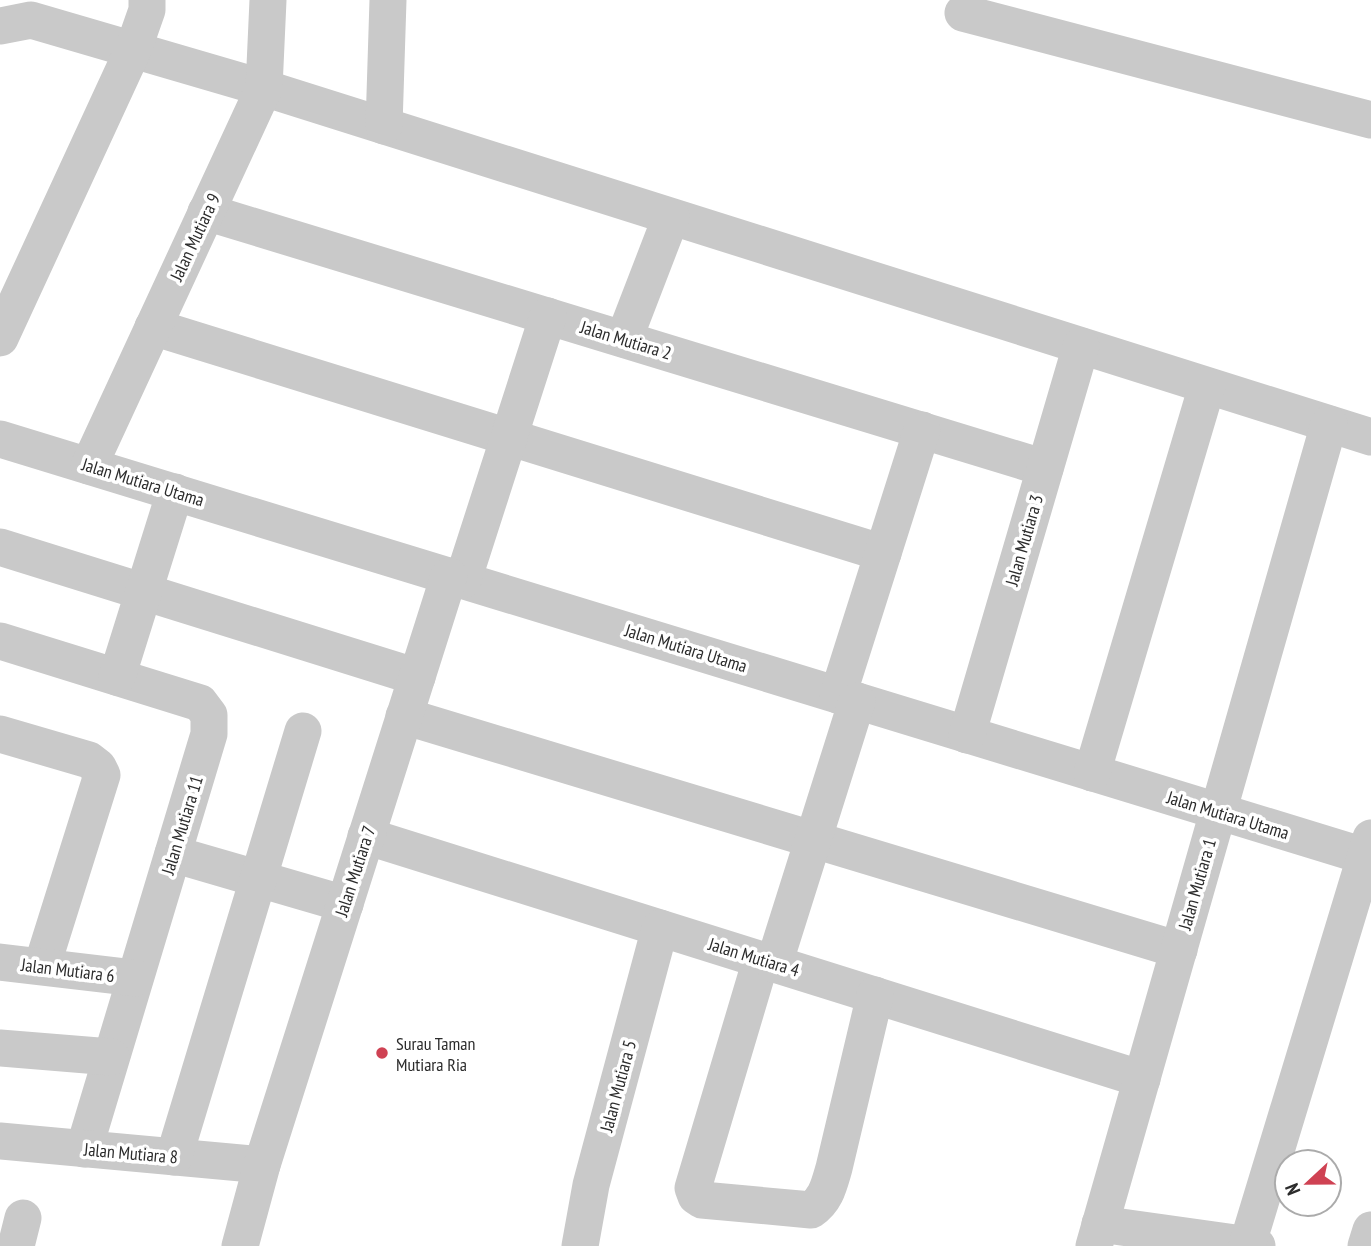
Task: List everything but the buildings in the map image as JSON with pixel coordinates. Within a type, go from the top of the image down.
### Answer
[{"type":"street","points":[[0,338],[133,50],[147,10],[147,0]]},
{"type":"street","name":"Jalan Mutiara 9","points":[[89,466],[264,88],[268,0]]},
{"type":"street","points":[[384,126],[388,0]]},
{"type":"street","points":[[963,13],[1371,120]]},
{"type":"street","points":[[0,26],[31,20],[264,88],[1371,437]]},
{"type":"street","name":"Jalan Mutiara 2","points":[[206,212],[1045,468]]},
{"type":"street","points":[[624,340],[671,216]]},
{"type":"street","name":"Jalan Mutiara 7","points":[[240,1246],[262,1166],[416,677],[509,437],[548,316]]},
{"type":"street","points":[[153,327],[883,553]]},
{"type":"street","name":"Jalan Mutiara 3","points":[[967,735],[1081,346]]},
{"type":"street","points":[[1092,773],[1207,386]]},
{"type":"street","name":"Jalan Mutiara 1","points":[[1097,1235],[1329,424]]},
{"type":"street","points":[[875,995],[827,1192],[818,1205],[811,1210],[702,1200],[696,1196],[693,1188],[768,962],[813,839],[883,553],[922,430]]},
{"type":"street","name":"Jalan Mutiara Utama","points":[[0,439],[1218,812],[1369,851]]},
{"type":"street","points":[[117,677],[174,492]]},
{"type":"street","points":[[0,547],[416,677]]},
{"type":"street","name":"Jalan Mutiara 11","points":[[0,641],[200,703],[209,715],[209,734],[84,1149]]},
{"type":"street","points":[[404,716],[1179,950]]},
{"type":"street","points":[[174,1157],[303,731]]},
{"type":"street","points":[[2,743],[89,760],[98,767],[102,775],[43,966]]},
{"type":"street","name":"Jalan Mutiara 4","points":[[366,836],[1142,1079]]},
{"type":"street","points":[[1248,1246],[1369,851]]},
{"type":"street","points":[[173,854],[345,904]]},
{"type":"street","name":"Jalan Mutiara 5","points":[[580,1246],[591,1185],[660,928]]},
{"type":"street","name":"Jalan Mutiara 6","points":[[0,962],[135,978]]},
{"type":"street","points":[[0,1048],[111,1057]]},
{"type":"street","name":"Jalan Mutiara 8","points":[[0,1141],[262,1166]]},
{"type":"street","points":[[1366,1246],[1371,1230]]},
{"type":"street","points":[[1097,1235],[1257,1246]]},
{"type":"place","name":"Surau Taman Mutiara Ria","points":[[382,1053]]}]
